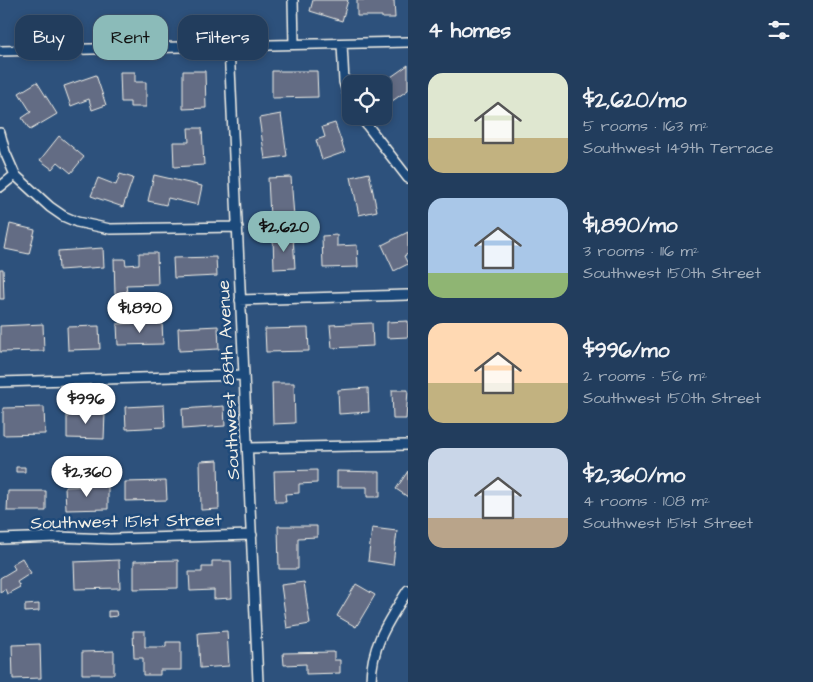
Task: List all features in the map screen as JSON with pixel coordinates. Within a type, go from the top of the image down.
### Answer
[{"type":"street","points":[[293,0],[294,44]]},
{"type":"street","points":[[268,45],[408,42]]},
{"type":"street","points":[[342,44],[344,75]]},
{"type":"street","points":[[0,51],[178,47]]},
{"type":"street","name":"Southwest 88th Avenue","points":[[230,60],[258,682]]},
{"type":"street","points":[[367,125],[408,178]]},
{"type":"street","points":[[0,133],[5,152],[15,175],[50,207],[63,216],[93,226],[110,229],[238,227]]},
{"type":"street","points":[[0,187],[15,175]]},
{"type":"street","points":[[240,300],[408,295]]},
{"type":"street","points":[[0,382],[244,375]]},
{"type":"street","points":[[248,448],[408,445]]},
{"type":"street","name":"Southwest 151st Street","points":[[0,539],[58,537],[110,539],[252,535]]},
{"type":"street","points":[[371,682],[372,664],[377,644],[389,620],[408,590]]},
{"type":"building","points":[[313,0],[348,0],[342,21],[310,11]]},
{"type":"building","points":[[357,0],[394,0],[395,18],[357,16]]},
{"type":"building","points":[[408,65],[408,90],[392,101],[392,76]]},
{"type":"building","points":[[183,71],[205,71],[206,108],[183,109]]},
{"type":"building","points":[[272,71],[317,71],[318,97],[272,98]]},
{"type":"building","points":[[120,72],[135,72],[135,82],[146,82],[146,107],[130,107],[130,102],[121,102]]},
{"type":"building","points":[[96,75],[106,105],[92,110],[89,99],[71,106],[64,86]]},
{"type":"building","points":[[37,82],[57,114],[30,130],[22,118],[31,112],[19,93]]},
{"type":"building","points":[[281,114],[287,156],[265,159],[259,118]]},
{"type":"building","points":[[335,123],[345,152],[322,160],[316,140],[325,137],[322,127]]},
{"type":"building","points":[[188,128],[202,128],[204,165],[174,167],[173,142],[189,142]]},
{"type":"building","points":[[59,136],[84,157],[71,173],[58,162],[52,169],[40,160]]},
{"type":"building","points":[[369,173],[377,211],[359,215],[351,177]]},
{"type":"building","points":[[120,174],[133,178],[123,207],[91,196],[98,178],[116,185]]},
{"type":"building","points":[[154,175],[202,186],[198,205],[168,198],[166,205],[148,201]]},
{"type":"building","points":[[291,177],[294,217],[270,218],[268,178]]},
{"type":"building","points":[[10,224],[35,230],[29,254],[5,249]]},
{"type":"building","points":[[408,232],[408,254],[404,256],[408,264],[394,271],[382,245]]},
{"type":"building","points":[[337,235],[337,246],[357,245],[358,267],[323,268],[322,236]]},
{"type":"building","points":[[293,236],[295,268],[274,269],[273,237]]},
{"type":"building","points":[[103,248],[104,267],[59,270],[58,251]]},
{"type":"building","points":[[139,253],[157,253],[158,284],[126,285],[127,293],[115,294],[114,259],[125,259],[126,265],[139,264]]},
{"type":"building","points":[[216,257],[217,276],[174,278],[173,258]]},
{"type":"building","points":[[0,269],[3,269],[4,299],[0,299]]},
{"type":"building","points":[[408,321],[408,337],[387,338],[387,322]]},
{"type":"building","points":[[162,322],[163,344],[118,345],[117,324]]},
{"type":"building","points":[[372,323],[373,346],[332,348],[330,325]]},
{"type":"building","points":[[43,324],[44,351],[0,352],[0,326]]},
{"type":"building","points":[[99,326],[100,349],[68,350],[67,327]]},
{"type":"building","points":[[218,326],[219,349],[179,351],[178,328]]},
{"type":"building","points":[[308,328],[309,351],[266,352],[265,329]]},
{"type":"building","points":[[272,383],[294,383],[295,423],[273,424]]},
{"type":"building","points":[[368,388],[369,412],[339,414],[338,390]]},
{"type":"building","points":[[392,390],[408,390],[406,419],[393,419]]},
{"type":"building","points":[[164,405],[165,427],[126,429],[125,407]]},
{"type":"building","points":[[224,406],[225,426],[183,429],[182,409]]},
{"type":"building","points":[[44,407],[45,434],[3,435],[3,408]]},
{"type":"building","points":[[67,411],[105,413],[104,439],[67,438]]},
{"type":"building","points":[[218,460],[219,509],[201,510],[200,461]]},
{"type":"building","points":[[16,467],[25,467],[25,472],[16,472]]},
{"type":"building","points":[[317,470],[317,483],[299,484],[299,493],[285,494],[286,502],[275,502],[274,471]]},
{"type":"building","points":[[337,471],[380,472],[380,497],[367,497],[367,487],[337,487]]},
{"type":"building","points":[[408,471],[408,497],[396,489]]},
{"type":"building","points":[[166,481],[167,500],[125,501],[125,482]]},
{"type":"building","points":[[108,485],[108,509],[66,510],[65,487]]},
{"type":"building","points":[[8,491],[46,491],[46,511],[7,511]]},
{"type":"building","points":[[278,526],[317,526],[317,537],[298,538],[298,569],[279,569]]},
{"type":"building","points":[[372,528],[397,531],[393,565],[368,561]]},
{"type":"building","points":[[22,558],[31,573],[17,582],[20,587],[7,594],[5,589],[0,592],[0,578],[15,569],[12,564]]},
{"type":"building","points":[[119,560],[120,588],[75,589],[74,562]]},
{"type":"building","points":[[178,560],[178,588],[134,589],[134,561]]},
{"type":"building","points":[[212,561],[231,561],[232,598],[214,599],[214,590],[190,591],[189,572],[202,572],[202,567],[212,567]]},
{"type":"building","points":[[304,582],[310,624],[287,628],[281,585]]},
{"type":"building","points":[[356,584],[375,595],[356,627],[337,616]]},
{"type":"building","points":[[39,604],[39,611],[25,612],[25,605]]},
{"type":"building","points":[[108,611],[116,611],[117,616],[108,617]]},
{"type":"building","points":[[133,631],[145,631],[145,647],[166,647],[166,642],[181,642],[181,670],[160,670],[160,675],[143,675],[143,658],[134,658]]},
{"type":"building","points":[[227,631],[229,666],[200,668],[198,633]]},
{"type":"building","points":[[40,644],[41,678],[13,679],[12,645]]},
{"type":"building","points":[[114,651],[114,674],[82,674],[82,652]]},
{"type":"building","points":[[334,652],[334,660],[340,660],[340,673],[306,674],[306,664],[284,665],[283,653]]}]
